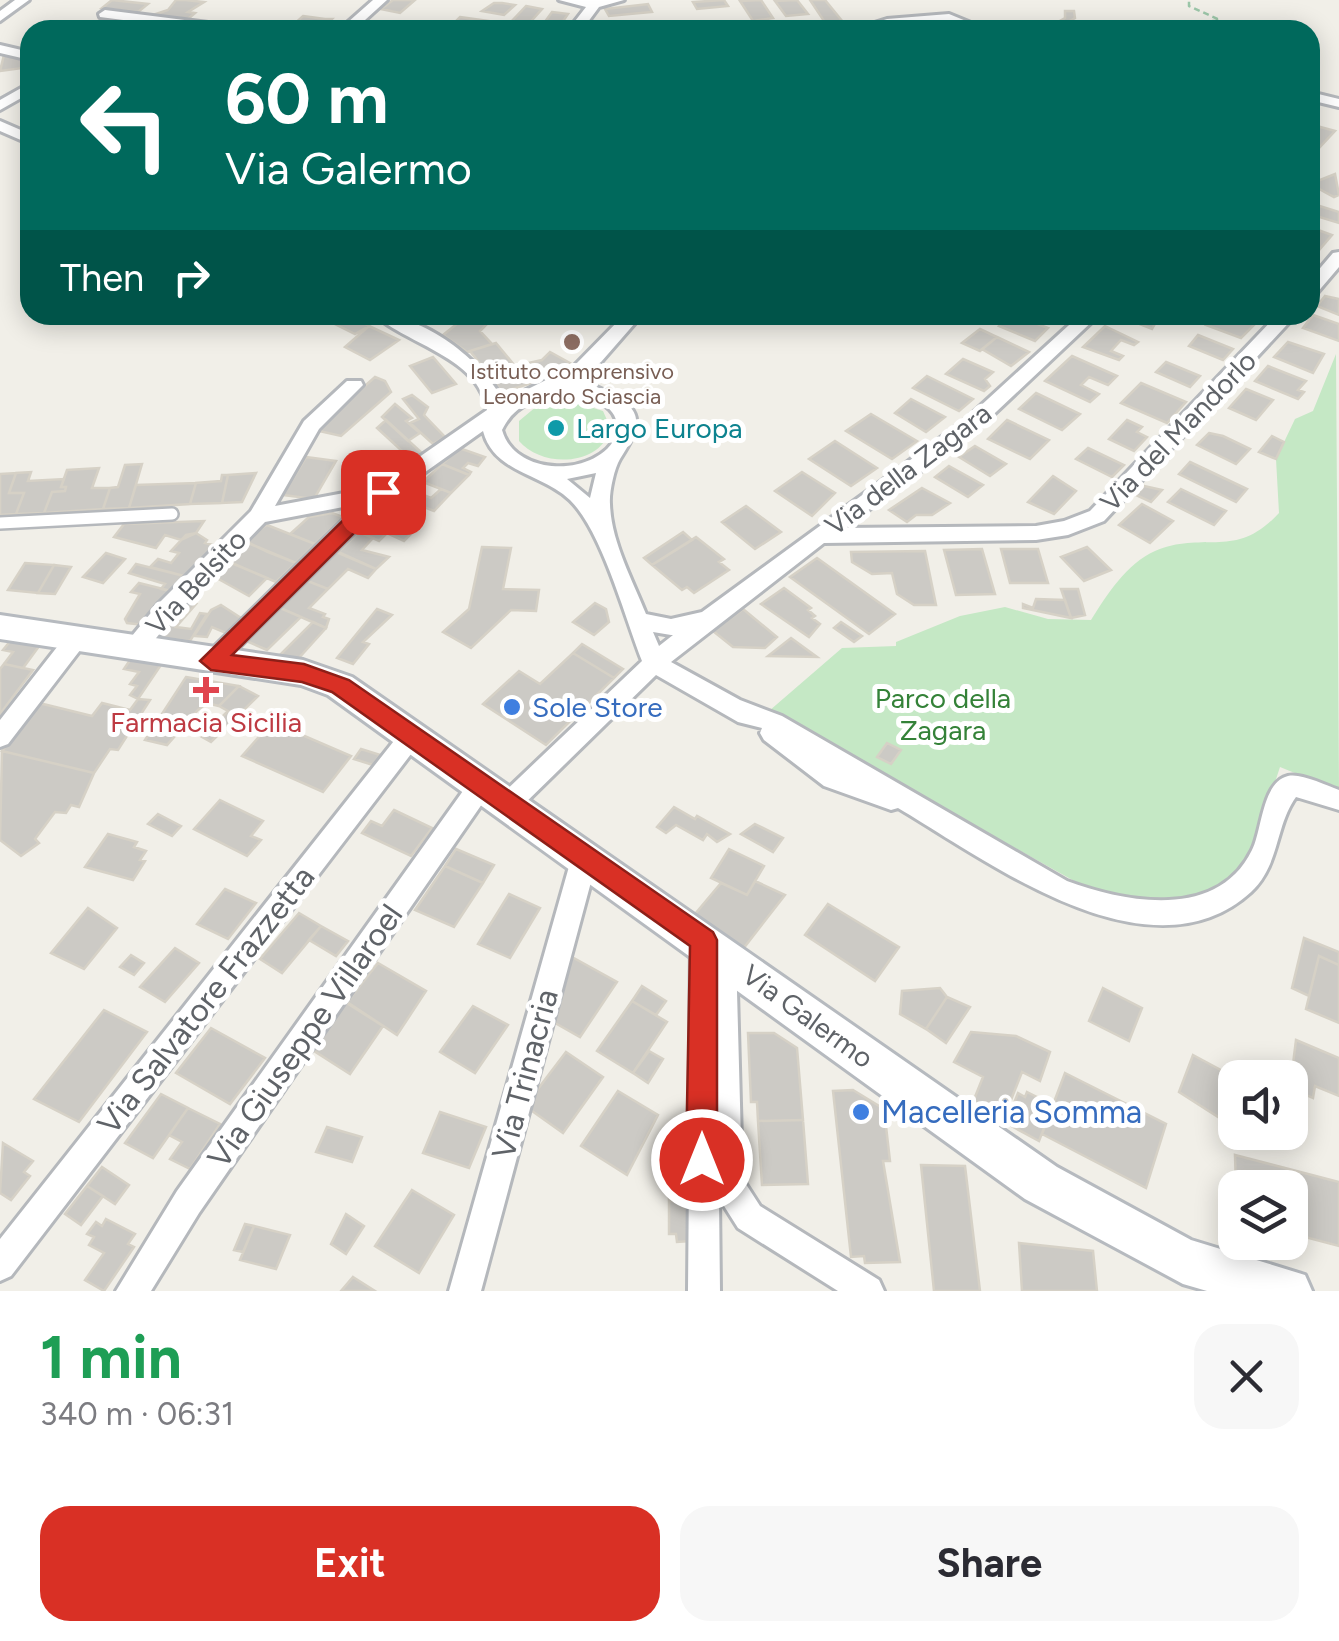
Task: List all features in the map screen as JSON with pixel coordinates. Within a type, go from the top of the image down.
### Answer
[{"type":"main road","name":"Via Galermo","points":[[0,626],[328,680],[412,734],[1013,1164],[1090,1214],[1183,1260],[1289,1291]]},
{"type":"street","points":[[0,17],[24,0]]},
{"type":"street","points":[[357,20],[380,0]]},
{"type":"street","points":[[565,0],[595,4],[618,0]]},
{"type":"street","points":[[583,20],[595,4]]},
{"type":"street","points":[[105,14],[153,20]]},
{"type":"street","points":[[1320,279],[1339,257]]},
{"type":"street","points":[[403,325],[454,352],[496,417],[496,441],[513,461],[544,472],[578,496],[604,534]]},
{"type":"street","points":[[211,661],[383,492],[596,357],[625,325]]},
{"type":"street","name":"Via della Zagara","points":[[716,612],[972,424],[1079,325]]},
{"type":"street","name":"Via del Mandorlo","points":[[818,536],[1036,533],[1068,528],[1096,516],[1277,325]]},
{"type":"street","points":[[596,357],[588,373],[596,391]]},
{"type":"street","name":"Via Belsito","points":[[135,648],[166,609],[259,516],[311,425],[354,385]]},
{"type":"street","points":[[544,472],[579,470],[610,458],[621,448],[629,426],[620,406],[596,391],[547,388]]},
{"type":"street","points":[[610,458],[599,500],[604,534],[651,653],[735,708],[817,770],[857,780],[922,810],[1089,902],[1163,914],[1205,906],[1231,894],[1248,878],[1263,856],[1283,795],[1291,785],[1339,800]]},
{"type":"street","name":"Via Belsito","points":[[259,516],[383,492]]},
{"type":"street","points":[[637,620],[655,626],[683,625],[716,612]]},
{"type":"street","points":[[651,653],[716,612]]},
{"type":"street","points":[[496,794],[683,625]]},
{"type":"street","points":[[0,738],[76,638]]},
{"type":"street","name":"Via Salvatore Frazzetta","points":[[0,1266],[412,734]]},
{"type":"street","name":"Via Giuseppe Villaroel","points":[[132,1291],[188,1202],[496,794]]},
{"type":"street","name":"Via Trinacria","points":[[465,1291],[585,856]]},
{"type":"street","points":[[704,1291],[713,947]]},
{"type":"street","points":[[713,947],[727,1182],[749,1217],[868,1291]]},
{"type":"lane","points":[[0,524],[172,514]]},
{"type":"path","points":[[1189,0],[1189,6],[1220,20]]},
{"type":"green space","name":"Parco della Zagara","points":[[1336,354],[1339,791],[1280,767],[1251,848],[1236,870],[1217,886],[1195,895],[1148,899],[1076,882],[769,711],[842,648],[896,646],[896,642],[960,616],[1005,607],[1048,619],[1091,620],[1118,581],[1145,556],[1173,545],[1234,541],[1263,528],[1279,513],[1276,459],[1295,419],[1313,411]]},
{"type":"green space","points":[[565,399],[603,411],[611,429],[605,442],[583,457],[569,459],[541,456],[529,450],[519,441],[519,421],[537,406]]},
{"type":"building","points":[[112,0],[148,4],[138,12],[102,8]]},
{"type":"building","points":[[176,0],[204,2],[188,12],[195,13],[188,19],[153,15],[168,10]]},
{"type":"building","points":[[393,0],[415,0],[400,13],[381,9]]},
{"type":"building","points":[[724,0],[728,6],[697,9],[693,2]]},
{"type":"building","points":[[761,0],[773,18],[752,20],[740,1]]},
{"type":"building","points":[[797,0],[808,14],[786,16],[775,1]]},
{"type":"building","points":[[810,0],[825,0],[841,20],[823,20]]},
{"type":"building","points":[[494,3],[515,5],[504,15],[482,11]]},
{"type":"building","points":[[648,4],[652,12],[609,16],[605,9]]},
{"type":"building","points":[[526,6],[542,9],[532,20],[513,20]]},
{"type":"building","points":[[1065,11],[1074,11],[1075,18],[1061,20]]},
{"type":"building","points":[[552,12],[568,14],[564,20],[546,20]]},
{"type":"building","points":[[303,16],[332,19],[331,20],[299,20]]},
{"type":"building","points":[[4,55],[20,59],[20,68],[0,71]]},
{"type":"building","points":[[1320,127],[1335,131],[1320,147]]},
{"type":"building","points":[[1335,174],[1339,195],[1334,197],[1320,189],[1320,180]]},
{"type":"building","points":[[1320,206],[1339,212],[1339,223],[1320,217]]},
{"type":"building","points":[[1320,231],[1332,235],[1320,249]]},
{"type":"building","points":[[1325,296],[1339,299],[1339,315],[1320,307]]},
{"type":"building","points":[[1320,317],[1339,324],[1339,341],[1303,328],[1320,325]]},
{"type":"building","points":[[337,325],[369,326],[355,334]]},
{"type":"building","points":[[456,325],[486,325],[480,331],[492,344],[467,352],[443,335]]},
{"type":"building","points":[[1040,325],[1048,328],[1035,341],[999,326]]},
{"type":"building","points":[[1206,325],[1254,325],[1241,338]]},
{"type":"building","points":[[369,326],[399,340],[370,360],[345,347]]},
{"type":"building","points":[[1105,326],[1138,342],[1134,345],[1121,340],[1111,351],[1123,356],[1119,360],[1083,347]]},
{"type":"building","points":[[980,329],[997,337],[980,351],[962,343]]},
{"type":"building","points":[[1198,335],[1233,349],[1223,360],[1189,346]]},
{"type":"building","points":[[997,337],[1029,352],[1011,366],[982,349]]},
{"type":"building","points":[[1288,342],[1324,354],[1313,373],[1274,357]]},
{"type":"building","points":[[496,343],[515,366],[542,360],[550,352],[570,363],[559,375],[502,392],[470,351]]},
{"type":"building","points":[[1072,356],[1117,376],[1108,385],[1089,377],[1081,385],[1099,394],[1090,402],[1045,381]]},
{"type":"building","points":[[433,357],[456,384],[432,393],[410,366]]},
{"type":"building","points":[[963,359],[993,372],[985,379],[990,386],[984,391],[946,374]]},
{"type":"building","points":[[1166,362],[1200,376],[1190,387],[1156,372]]},
{"type":"building","points":[[1268,366],[1306,381],[1298,390],[1304,392],[1298,399],[1255,381]]},
{"type":"building","points":[[927,376],[973,399],[959,411],[913,388]]},
{"type":"building","points":[[375,377],[385,381],[391,392],[341,436],[315,430]]},
{"type":"building","points":[[1141,383],[1186,402],[1167,423],[1121,403]]},
{"type":"building","points":[[1246,389],[1273,400],[1256,420],[1229,408]]},
{"type":"building","points":[[1036,393],[1080,414],[1062,430],[1019,409]]},
{"type":"building","points":[[412,395],[428,407],[424,415],[445,437],[433,444],[410,423],[419,419],[403,399]]},
{"type":"building","points":[[911,399],[945,417],[926,432],[895,413]]},
{"type":"building","points":[[395,404],[412,418],[406,421],[420,433],[408,441],[382,417]]},
{"type":"building","points":[[871,414],[917,441],[892,459],[846,431]]},
{"type":"building","points":[[386,420],[423,454],[414,462],[377,428]]},
{"type":"building","points":[[1007,420],[1049,440],[1030,459],[988,439]]},
{"type":"building","points":[[1127,420],[1142,427],[1137,432],[1147,437],[1134,451],[1109,439]]},
{"type":"building","points":[[1209,433],[1250,449],[1236,464],[1197,445]]},
{"type":"building","points":[[1272,436],[1284,442],[1276,459],[1259,452]]},
{"type":"building","points":[[835,441],[877,468],[851,486],[809,459]]},
{"type":"building","points":[[975,446],[1006,464],[990,476],[959,457]]},
{"type":"building","points":[[459,448],[485,457],[478,466],[468,463],[463,468],[471,472],[469,475],[442,464]]},
{"type":"building","points":[[1088,448],[1124,465],[1112,477],[1076,459]]},
{"type":"building","points":[[306,457],[336,461],[314,499],[283,495]]},
{"type":"building","points":[[1190,462],[1247,489],[1236,502],[1179,474]]},
{"type":"building","points":[[142,464],[129,508],[103,509],[110,488],[118,487],[125,465]]},
{"type":"building","points":[[442,464],[469,475],[451,493],[423,482]]},
{"type":"building","points":[[949,466],[983,485],[968,497],[935,477]]},
{"type":"building","points":[[99,468],[92,488],[110,488],[103,509],[44,513],[52,492],[65,491],[66,487],[61,487],[67,470]]},
{"type":"building","points":[[31,472],[28,481],[64,479],[61,487],[66,487],[65,491],[52,492],[44,513],[16,514],[24,493],[9,493],[16,473]]},
{"type":"building","points":[[378,472],[386,481],[353,496],[345,487]]},
{"type":"building","points":[[802,472],[835,493],[812,516],[775,491]]},
{"type":"building","points":[[16,473],[9,493],[24,493],[16,514],[0,515],[0,474]]},
{"type":"building","points":[[256,473],[242,502],[222,503],[228,475]]},
{"type":"building","points":[[222,475],[228,475],[222,503],[190,504],[196,483],[221,481]]},
{"type":"building","points":[[1053,476],[1076,491],[1054,514],[1028,502]]},
{"type":"building","points":[[196,483],[190,504],[129,508],[136,485]]},
{"type":"building","points":[[1144,486],[1162,490],[1151,502],[1136,495]]},
{"type":"building","points":[[406,488],[431,498],[441,489],[451,493],[434,511],[398,497]]},
{"type":"building","points":[[922,488],[950,503],[932,515],[916,515],[907,522],[889,510]]},
{"type":"building","points":[[1181,489],[1226,511],[1214,525],[1168,502]]},
{"type":"building","points":[[1142,504],[1173,521],[1150,543],[1119,525]]},
{"type":"building","points":[[380,506],[409,514],[406,518],[421,524],[414,531],[373,513]]},
{"type":"building","points":[[746,506],[781,532],[755,549],[722,522]]},
{"type":"building","points":[[332,513],[343,517],[315,544],[290,534],[309,517]]},
{"type":"building","points":[[373,513],[414,531],[404,541],[387,533],[379,541],[355,530]]},
{"type":"building","points":[[204,521],[196,533],[181,540],[165,535],[156,548],[114,537],[124,524]]},
{"type":"building","points":[[267,525],[315,544],[296,563],[241,540]]},
{"type":"building","points":[[359,532],[373,538],[362,550],[389,557],[376,569],[338,552]]},
{"type":"building","points":[[683,532],[692,540],[652,565],[644,558]]},
{"type":"building","points":[[196,533],[207,540],[205,543],[217,546],[188,577],[150,567],[158,559],[171,563],[179,553],[171,551],[186,535]]},
{"type":"building","points":[[696,537],[724,559],[719,562],[729,570],[694,593],[687,587],[682,590],[652,565]]},
{"type":"building","points":[[249,543],[296,563],[276,582],[229,562]]},
{"type":"building","points":[[482,547],[511,548],[503,589],[539,590],[536,611],[511,610],[471,648],[443,632],[469,609]]},
{"type":"building","points":[[1087,547],[1111,570],[1084,581],[1061,557]]},
{"type":"building","points":[[982,549],[995,594],[956,595],[944,550]]},
{"type":"building","points":[[1001,549],[1038,549],[1048,583],[1010,583]]},
{"type":"building","points":[[334,551],[376,569],[368,578],[348,569],[328,589],[305,580]]},
{"type":"building","points":[[925,551],[936,605],[914,605],[897,594],[892,573],[872,574],[852,562],[851,552]]},
{"type":"building","points":[[106,553],[125,559],[103,583],[83,577]]},
{"type":"building","points":[[817,558],[895,614],[869,634],[790,577]]},
{"type":"building","points":[[25,563],[54,565],[38,593],[8,590]]},
{"type":"building","points":[[232,563],[267,578],[249,596],[213,576]]},
{"type":"building","points":[[136,564],[188,577],[175,592],[161,589],[165,584],[129,573]]},
{"type":"building","points":[[54,565],[71,567],[55,594],[38,593]]},
{"type":"building","points":[[305,580],[328,589],[309,608],[325,614],[323,617],[329,619],[326,628],[278,607]]},
{"type":"building","points":[[139,583],[175,592],[144,625],[127,623],[125,619],[140,594],[131,592]]},
{"type":"building","points":[[784,588],[811,608],[808,610],[815,616],[812,618],[820,624],[809,637],[761,604]]},
{"type":"building","points":[[1061,589],[1078,589],[1085,615],[1071,618]]},
{"type":"building","points":[[1036,599],[1065,600],[1071,618],[1023,608],[1023,604],[1033,608]]},
{"type":"building","points":[[182,601],[196,604],[176,627],[191,629],[200,613],[207,614],[190,641],[155,637]]},
{"type":"building","points":[[595,603],[606,609],[609,622],[594,635],[573,622]]},
{"type":"building","points":[[221,605],[241,618],[226,633],[212,627],[207,637],[194,636],[211,610]]},
{"type":"building","points":[[278,607],[301,617],[267,650],[244,640]]},
{"type":"building","points":[[377,609],[392,615],[363,642],[369,644],[353,664],[337,658]]},
{"type":"building","points":[[743,609],[777,637],[765,648],[733,647],[713,631]]},
{"type":"building","points":[[313,622],[326,628],[297,660],[280,655]]},
{"type":"building","points":[[841,622],[862,636],[854,642],[834,628]]},
{"type":"building","points":[[791,638],[817,657],[768,656]]},
{"type":"building","points":[[11,640],[40,645],[23,668],[4,664],[13,652],[3,650]]},
{"type":"building","points":[[582,644],[623,669],[614,678],[573,653]]},
{"type":"building","points":[[573,653],[614,678],[546,745],[483,704],[519,671],[540,684]]},
{"type":"building","points":[[132,657],[163,662],[138,699],[130,695],[137,686],[130,684],[139,672],[124,669]]},
{"type":"building","points":[[4,664],[33,670],[0,714],[0,669]]},
{"type":"building","points":[[186,677],[239,686],[219,706],[207,703],[198,710],[167,745],[145,740]]},
{"type":"building","points":[[239,686],[258,696],[211,742],[202,737],[228,711],[219,706]]},
{"type":"building","points":[[138,699],[150,700],[118,750],[110,749],[94,773],[2,751],[39,703],[92,716],[102,703],[130,710]]},
{"type":"building","points":[[272,722],[351,756],[323,792],[242,756]]},
{"type":"building","points":[[887,743],[901,750],[891,764],[877,757]]},
{"type":"building","points":[[361,749],[380,755],[373,765],[354,759]]},
{"type":"building","points":[[2,751],[94,773],[79,807],[71,805],[66,813],[55,812],[35,839],[39,843],[21,856],[0,840]]},
{"type":"building","points":[[220,800],[263,821],[251,836],[261,840],[247,856],[194,829]]},
{"type":"building","points":[[674,807],[730,834],[717,842],[707,834],[703,840],[676,825],[666,833],[657,827]]},
{"type":"building","points":[[394,810],[432,828],[411,856],[362,833],[371,821],[382,826]]},
{"type":"building","points":[[158,814],[181,826],[172,836],[148,824]]},
{"type":"building","points":[[755,824],[783,838],[773,852],[741,834]]},
{"type":"building","points":[[108,834],[137,842],[134,847],[146,851],[140,860],[145,861],[133,880],[85,867]]},
{"type":"building","points":[[456,849],[494,865],[483,883],[445,866]]},
{"type":"building","points":[[729,849],[764,866],[747,895],[711,878]]},
{"type":"building","points":[[445,866],[483,883],[454,927],[415,910]]},
{"type":"building","points":[[755,881],[785,895],[743,949],[695,914],[721,883],[747,895]]},
{"type":"building","points":[[225,889],[256,903],[228,939],[197,924]]},
{"type":"building","points":[[509,894],[540,908],[510,958],[478,944]]},
{"type":"building","points":[[828,904],[899,947],[875,981],[805,935]]},
{"type":"building","points":[[88,908],[117,928],[84,969],[51,953]]},
{"type":"building","points":[[299,913],[321,926],[282,973],[260,959]]},
{"type":"building","points":[[321,926],[348,941],[336,956],[309,940]]},
{"type":"building","points":[[1304,938],[1339,952],[1339,965],[1319,956],[1309,996],[1292,988]]},
{"type":"building","points":[[175,948],[199,963],[165,1002],[140,987]]},
{"type":"building","points":[[131,955],[144,963],[134,975],[120,967]]},
{"type":"building","points":[[1319,956],[1339,965],[1339,1023],[1306,1009]]},
{"type":"building","points":[[572,957],[617,982],[580,1037],[555,1023]]},
{"type":"building","points":[[378,963],[426,991],[397,1035],[347,1002]]},
{"type":"building","points":[[642,986],[666,1001],[656,1015],[632,1001]]},
{"type":"building","points":[[940,988],[947,997],[926,1029],[900,1014],[902,991]]},
{"type":"building","points":[[1103,988],[1142,1008],[1129,1041],[1089,1021]]},
{"type":"building","points":[[947,997],[970,1007],[946,1043],[926,1029]]},
{"type":"building","points":[[342,1000],[383,1026],[350,1074],[311,1049]]},
{"type":"building","points":[[632,1001],[667,1022],[633,1073],[597,1051]]},
{"type":"building","points":[[473,1006],[508,1025],[475,1073],[440,1052]]},
{"type":"building","points":[[104,1010],[147,1032],[79,1122],[34,1099]]},
{"type":"building","points":[[211,1028],[265,1058],[230,1104],[176,1073]]},
{"type":"building","points":[[971,1032],[1016,1036],[1050,1052],[1040,1081],[1022,1072],[1002,1123],[971,1107],[983,1077],[954,1062]]},
{"type":"building","points":[[748,1033],[774,1033],[797,1048],[803,1120],[758,1121],[757,1102],[751,1102]]},
{"type":"building","points":[[1296,1040],[1339,1058],[1339,1096],[1315,1086],[1313,1098],[1308,1096],[1308,1060],[1294,1060]]},
{"type":"building","points":[[649,1051],[663,1059],[648,1083],[633,1073]]},
{"type":"building","points":[[566,1052],[603,1077],[563,1133],[525,1106]]},
{"type":"building","points":[[1193,1055],[1218,1068],[1218,1117],[1179,1092]]},
{"type":"building","points":[[1065,1073],[1166,1124],[1146,1188],[1042,1134]]},
{"type":"building","points":[[853,1090],[884,1109],[890,1161],[883,1161],[900,1262],[865,1263],[864,1256],[851,1257],[833,1091]]},
{"type":"building","points":[[618,1091],[658,1115],[627,1175],[581,1146]]},
{"type":"building","points":[[1027,1092],[1053,1105],[1039,1141],[1006,1123],[1018,1093],[1025,1097]]},
{"type":"building","points":[[161,1094],[188,1108],[153,1158],[125,1143]]},
{"type":"building","points":[[188,1108],[220,1124],[190,1169],[170,1159],[182,1142],[169,1135]]},
{"type":"building","points":[[440,1112],[486,1127],[469,1168],[423,1153]]},
{"type":"building","points":[[803,1120],[808,1184],[762,1185],[758,1121]]},
{"type":"building","points":[[327,1127],[362,1137],[352,1162],[316,1152]]},
{"type":"building","points":[[3,1143],[33,1161],[24,1172],[30,1176],[11,1200],[0,1193]]},
{"type":"building","points":[[1235,1155],[1293,1170],[1235,1170]]},
{"type":"building","points":[[921,1165],[965,1166],[980,1291],[934,1291]]},
{"type":"building","points":[[102,1167],[129,1185],[115,1204],[87,1186]]},
{"type":"building","points":[[668,1172],[689,1172],[690,1201],[669,1201]]},
{"type":"building","points":[[1308,1174],[1339,1182],[1339,1246],[1308,1238]]},
{"type":"building","points":[[87,1186],[103,1196],[81,1225],[65,1214]]},
{"type":"building","points":[[412,1190],[454,1215],[419,1273],[375,1246]]},
{"type":"building","points":[[669,1201],[690,1201],[690,1241],[677,1242],[676,1234],[669,1234]]},
{"type":"building","points":[[346,1214],[364,1226],[346,1254],[331,1244]]},
{"type":"building","points":[[106,1219],[135,1234],[128,1244],[134,1247],[104,1291],[85,1280],[104,1253],[89,1245],[94,1237],[87,1234],[96,1222],[102,1226]]},
{"type":"building","points":[[245,1224],[254,1226],[243,1252],[234,1250]]},
{"type":"building","points":[[254,1226],[290,1235],[276,1269],[240,1260]]},
{"type":"building","points":[[1019,1243],[1093,1251],[1097,1291],[1022,1291]]},
{"type":"building","points":[[353,1277],[375,1291],[341,1291]]},
{"type":"place","name":"Istituto comprensivo Leonardo Sciascia","points":[[572,342]]},
{"type":"place","name":"Largo Europa","points":[[556,428]]},
{"type":"place","name":"Farmacia Sicilia","points":[[206,690]]},
{"type":"place","name":"Sole Store","points":[[512,707]]},
{"type":"place","name":"Macelleria Somma","points":[[861,1112]]},
{"type":"route","points":[[383,492],[211,661],[304,673],[340,686],[704,940],[702,1160]]}]
